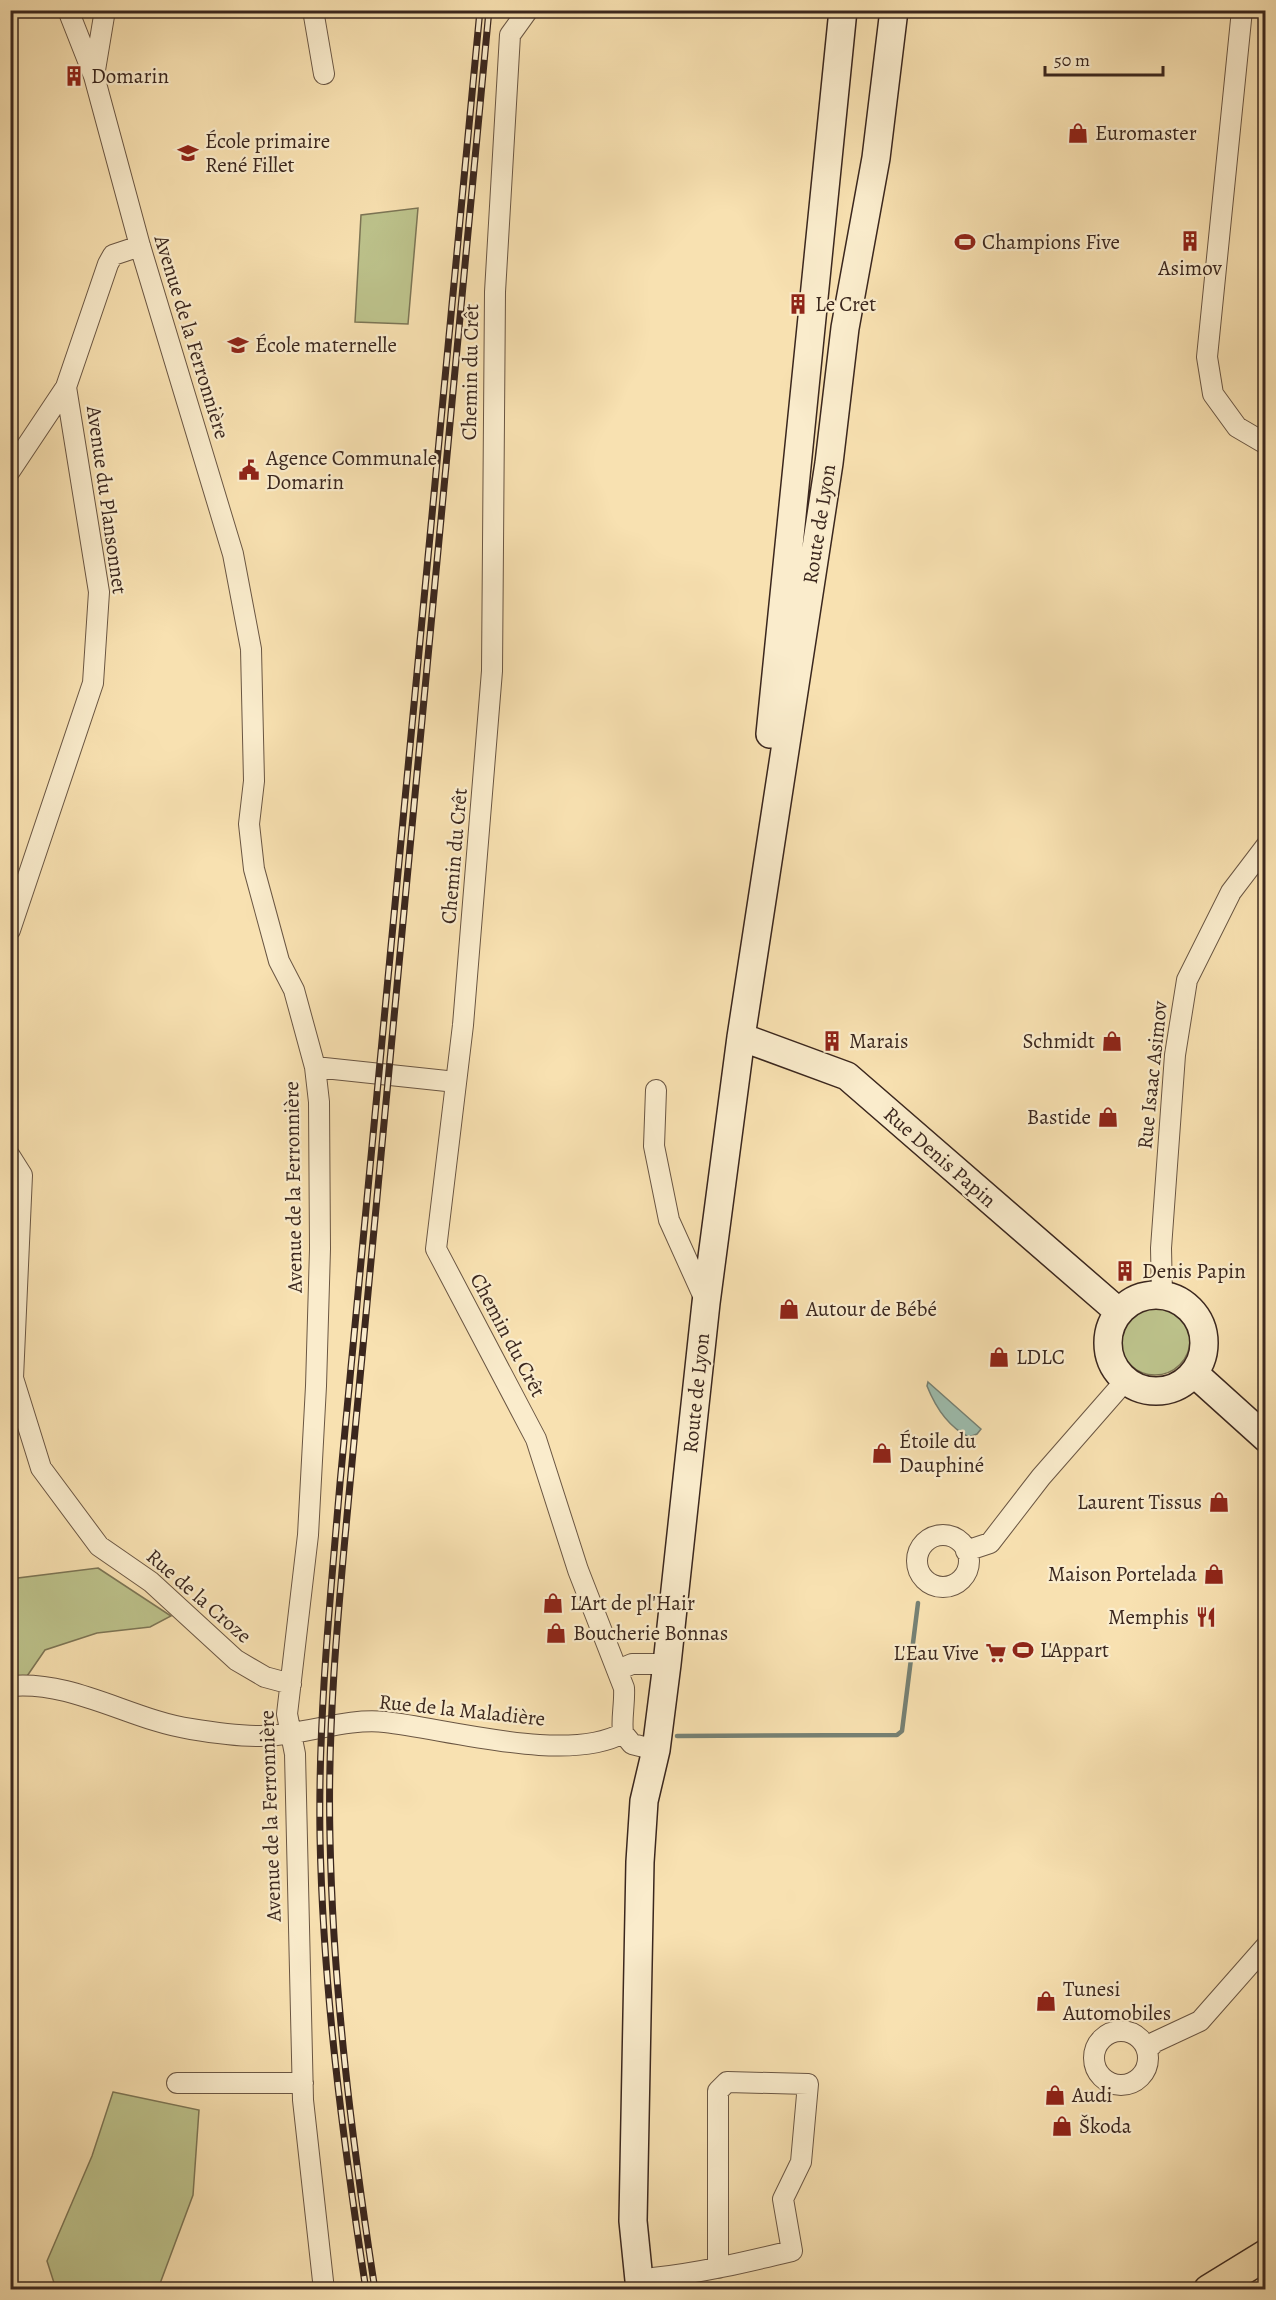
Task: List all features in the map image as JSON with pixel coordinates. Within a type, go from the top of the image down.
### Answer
[{"type":"main road","name":"Route de Lyon","points":[[741,1037],[780,621],[801,441],[843,10]]},
{"type":"main road","name":"Route de Lyon","points":[[649,2285],[633,2221],[640,1862],[644,1801],[656,1750],[667,1664],[706,1303],[741,1037],[829,463],[845,328],[876,158],[894,10]]},
{"type":"main road","name":"Rue Denis Papin","points":[[741,1037],[847,1076],[1119,1312]]},
{"type":"main road","points":[[1162,1295],[1178,1299],[1200,1322],[1204,1337],[1204,1353],[1195,1374],[1173,1389],[1156,1392],[1140,1389],[1125,1381],[1113,1366],[1108,1348],[1109,1329],[1119,1312],[1131,1301],[1146,1296],[1162,1295]]},
{"type":"main road","points":[[1195,1374],[1266,1438]]},
{"type":"main road","points":[[1209,2289],[1266,2255]]},
{"type":"street","name":"Avenue de la Ferronnière","points":[[68,10],[94,76],[140,246],[230,546],[242,595],[251,650],[254,781],[249,824],[254,869],[279,961],[294,990],[315,1067],[319,1102],[318,1326],[308,1535],[287,1714],[295,1754],[303,2083],[313,2204],[324,2289]]},
{"type":"street","name":"Avenue de la Ferronnière","points":[[94,76],[105,10]]},
{"type":"street","points":[[313,10],[324,74]]},
{"type":"street","name":"Chemin du Crêt","points":[[528,10],[510,35],[495,292],[492,670],[477,876],[436,1250],[536,1439],[578,1570],[624,1688],[626,1707],[622,1733]]},
{"type":"street","points":[[1242,10],[1207,357],[1213,394],[1237,427],[1266,444]]},
{"type":"street","name":"Avenue du Plansonnet","points":[[10,471],[66,387],[113,255],[140,246]]},
{"type":"street","name":"Avenue du Plansonnet","points":[[10,930],[93,683],[99,592],[66,387]]},
{"type":"street","name":"Rue Isaac Asimov","points":[[1162,1295],[1161,1248],[1175,1055],[1187,980],[1231,892],[1266,846]]},
{"type":"street","points":[[315,1067],[456,1082]]},
{"type":"street","points":[[656,1090],[654,1146],[669,1220],[706,1303]]},
{"type":"street","name":"Rue de la Croze","points":[[10,1156],[22,1175],[12,1379],[41,1468],[99,1546],[152,1582],[236,1660],[265,1677],[291,1684]]},
{"type":"street","points":[[966,1551],[990,1543],[1041,1478],[1125,1381]]},
{"type":"street","points":[[618,1670],[632,1664],[667,1664]]},
{"type":"street","name":"Rue de la Maladière","points":[[10,1686],[29,1684],[87,1698],[189,1729],[273,1736],[383,1722],[534,1744],[595,1744],[622,1733]]},
{"type":"street","points":[[622,1733],[632,1744],[656,1750]]},
{"type":"street","points":[[1147,2050],[1155,2042],[1200,2021],[1266,1946]]},
{"type":"street","points":[[649,2285],[792,2251],[783,2199],[801,2162],[808,2084],[728,2082],[717,2091],[717,2268]]},
{"type":"street","points":[[177,2083],[303,2083]]},
{"type":"green space","points":[[418,208],[408,324],[355,322],[361,215]]},
{"type":"green space","points":[[1155,1305],[1168,1308],[1180,1315],[1187,1327],[1190,1340],[1187,1353],[1180,1365],[1168,1372],[1155,1375],[1142,1372],[1130,1365],[1123,1353],[1120,1340],[1123,1327],[1130,1315],[1142,1308]]},
{"type":"green space","points":[[98,1568],[171,1616],[150,1627],[97,1633],[45,1650],[25,1679],[11,1682],[10,1579]]},
{"type":"green space","points":[[113,2092],[199,2110],[193,2195],[158,2289],[56,2289],[47,2261],[92,2156]]},
{"type":"shaded area","points":[[928,1382],[981,1429],[977,1434],[969,1437],[949,1422],[934,1401],[927,1386]]},
{"type":"waterway","points":[[677,1736],[897,1735],[902,1731],[918,1603]]},
{"type":"railway","points":[[366,2290],[342,2121],[325,1951],[320,1837],[323,1704],[340,1483],[480,10]]},
{"type":"railway","points":[[375,2290],[351,2121],[339,2008],[330,1838],[332,1705],[346,1528],[489,10]]},
{"type":"place","name":"Domarin","points":[[74,76]]},
{"type":"place","name":"Euromaster","points":[[1078,133]]},
{"type":"place","name":"École primaire René Fillet","points":[[188,153]]},
{"type":"place","name":"Asimov","points":[[1190,241]]},
{"type":"place","name":"Champions Five","points":[[965,242]]},
{"type":"place","name":"Le Cret","points":[[798,304]]},
{"type":"place","name":"École maternelle","points":[[238,345]]},
{"type":"place","name":"Agence Communale Domarin","points":[[249,470]]},
{"type":"place","name":"Marais","points":[[832,1041]]},
{"type":"place","name":"Schmidt","points":[[1112,1041]]},
{"type":"place","name":"Bastide","points":[[1108,1117]]},
{"type":"place","name":"Denis Papin","points":[[1125,1271]]},
{"type":"place","name":"Autour de Bébé","points":[[789,1309]]},
{"type":"place","name":"LDLC","points":[[999,1357]]},
{"type":"place","name":"Étoile du Dauphiné","points":[[882,1453]]},
{"type":"place","name":"Laurent Tissus","points":[[1219,1502]]},
{"type":"place","name":"Maison Portelada","points":[[1214,1574]]},
{"type":"place","name":"L'Art de pl'Hair","points":[[553,1603]]},
{"type":"place","name":"Memphis","points":[[1206,1617]]},
{"type":"place","name":"Boucherie Bonnas","points":[[556,1633]]},
{"type":"place","name":"L'Appart","points":[[1023,1650]]},
{"type":"place","name":"L'Eau Vive","points":[[996,1653]]},
{"type":"place","name":"Tunesi Automobiles","points":[[1046,2001]]},
{"type":"place","name":"Audi","points":[[1055,2095]]},
{"type":"place","name":"Škoda","points":[[1062,2126]]}]
